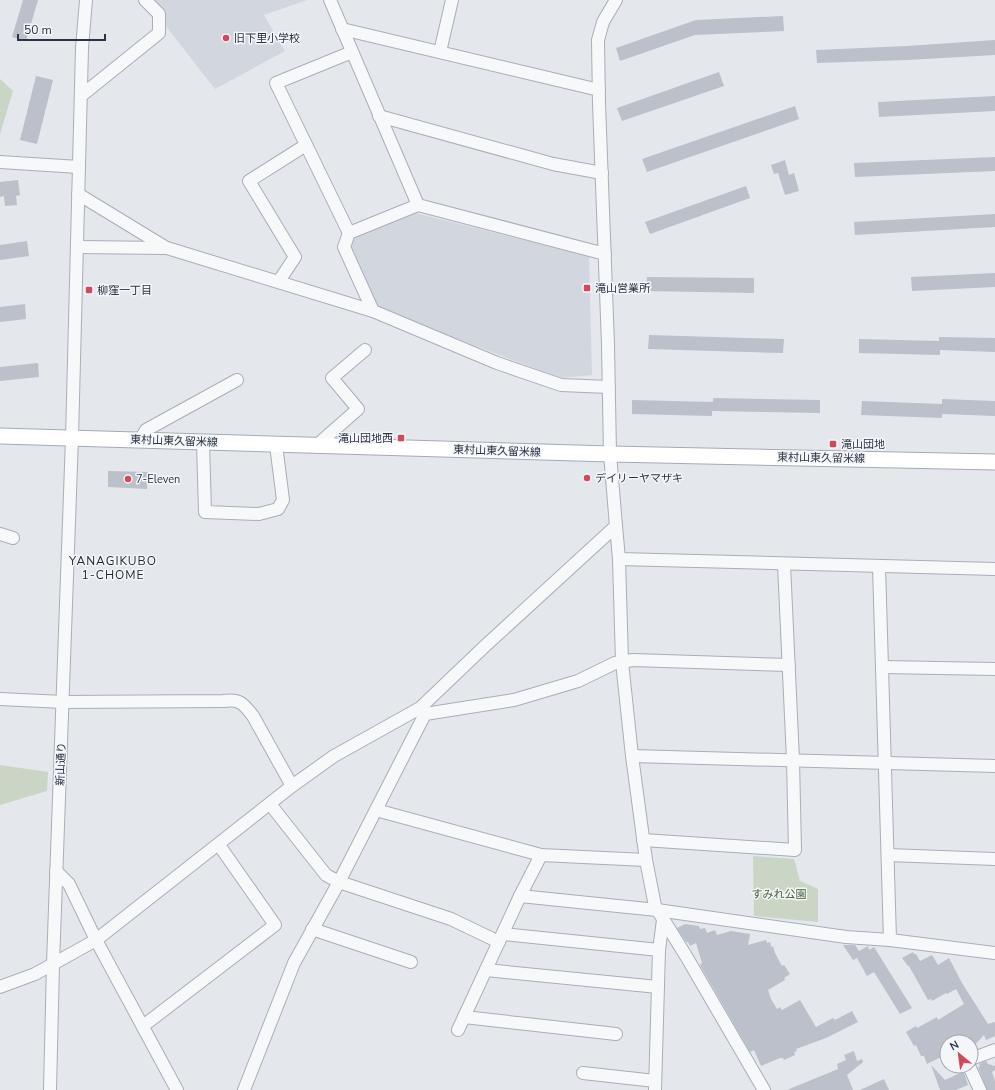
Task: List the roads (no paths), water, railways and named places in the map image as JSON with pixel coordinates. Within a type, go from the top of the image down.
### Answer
[{"type":"main road","name":"東村山東久留米線","points":[[0,436],[610,454],[995,462]]},
{"type":"street","name":"新山通り","points":[[50,1090],[56,871],[72,438],[82,96],[82,48],[86,0]]},
{"type":"street","points":[[82,96],[159,33],[159,14],[145,0]]},
{"type":"street","points":[[330,0],[418,205]]},
{"type":"street","points":[[440,52],[452,0]]},
{"type":"street","points":[[616,0],[603,22],[598,40],[610,454],[619,559],[622,662],[643,840],[654,906],[686,956],[764,1090]]},
{"type":"street","points":[[342,29],[599,90]]},
{"type":"street","points":[[352,52],[276,83],[349,233],[344,247],[373,311]]},
{"type":"street","points":[[379,116],[553,164],[602,173]]},
{"type":"street","points":[[279,281],[295,257],[249,181],[306,145]]},
{"type":"street","points":[[0,162],[79,167]]},
{"type":"street","points":[[78,194],[166,248],[279,281],[373,311],[497,363],[561,385],[608,387]]},
{"type":"street","points":[[349,233],[418,205],[605,254]]},
{"type":"street","points":[[77,247],[166,248]]},
{"type":"street","points":[[316,446],[358,409],[332,378],[365,350]]},
{"type":"street","points":[[140,440],[146,430],[237,380]]},
{"type":"street","points":[[203,443],[205,512],[259,514],[278,509],[283,500],[276,445]]},
{"type":"street","points":[[244,1090],[294,963],[339,882],[376,810],[423,711],[485,646],[616,526]]},
{"type":"street","points":[[0,534],[14,538]]},
{"type":"street","points":[[619,559],[995,569]]},
{"type":"street","points":[[643,840],[795,850],[793,760],[784,564]]},
{"type":"street","points":[[879,566],[886,763],[890,940]]},
{"type":"street","points":[[0,987],[35,974],[96,940],[292,786],[334,756],[423,711],[514,700],[578,681],[616,663],[633,660],[789,665]]},
{"type":"street","points":[[882,667],[995,669]]},
{"type":"street","points":[[0,699],[63,702],[235,700],[246,707],[253,716],[292,786]]},
{"type":"street","points":[[632,756],[995,766]]},
{"type":"street","points":[[270,804],[326,875],[339,882],[451,919],[501,938],[658,950]]},
{"type":"street","points":[[376,810],[541,855],[646,860]]},
{"type":"street","points":[[143,1026],[275,925],[218,844]]},
{"type":"street","points":[[888,854],[995,859]]},
{"type":"street","points":[[458,1030],[520,896],[541,855]]},
{"type":"street","points":[[56,871],[69,884],[96,940],[177,1090]]},
{"type":"street","points":[[520,896],[660,915],[995,953]]},
{"type":"street","points":[[583,1073],[655,1086],[660,915]]},
{"type":"street","points":[[312,929],[411,962]]},
{"type":"street","points":[[486,970],[658,987]]},
{"type":"street","points":[[464,1017],[616,1034]]},
{"type":"street","points":[[979,1056],[995,1050]]},
{"type":"street","points":[[973,1074],[980,1090]]},
{"type":"place","name":"旧下里小学校","points":[[226,38]]},
{"type":"place","name":"滝山営業所","points":[[587,288]]},
{"type":"place","name":"柳窪一丁目","points":[[89,290]]},
{"type":"place","name":"滝山団地西","points":[[401,438]]},
{"type":"place","name":"滝山団地","points":[[833,444]]},
{"type":"place","name":"デイリーヤマザキ","points":[[587,478]]},
{"type":"place","name":"7-Eleven","points":[[128,479]]},
{"type":"district","name":"YANAGIKUBO 1-CHOME","points":[[113,568]]},
{"type":"park label","name":"すみれ公園","points":[[779,894]]}]
